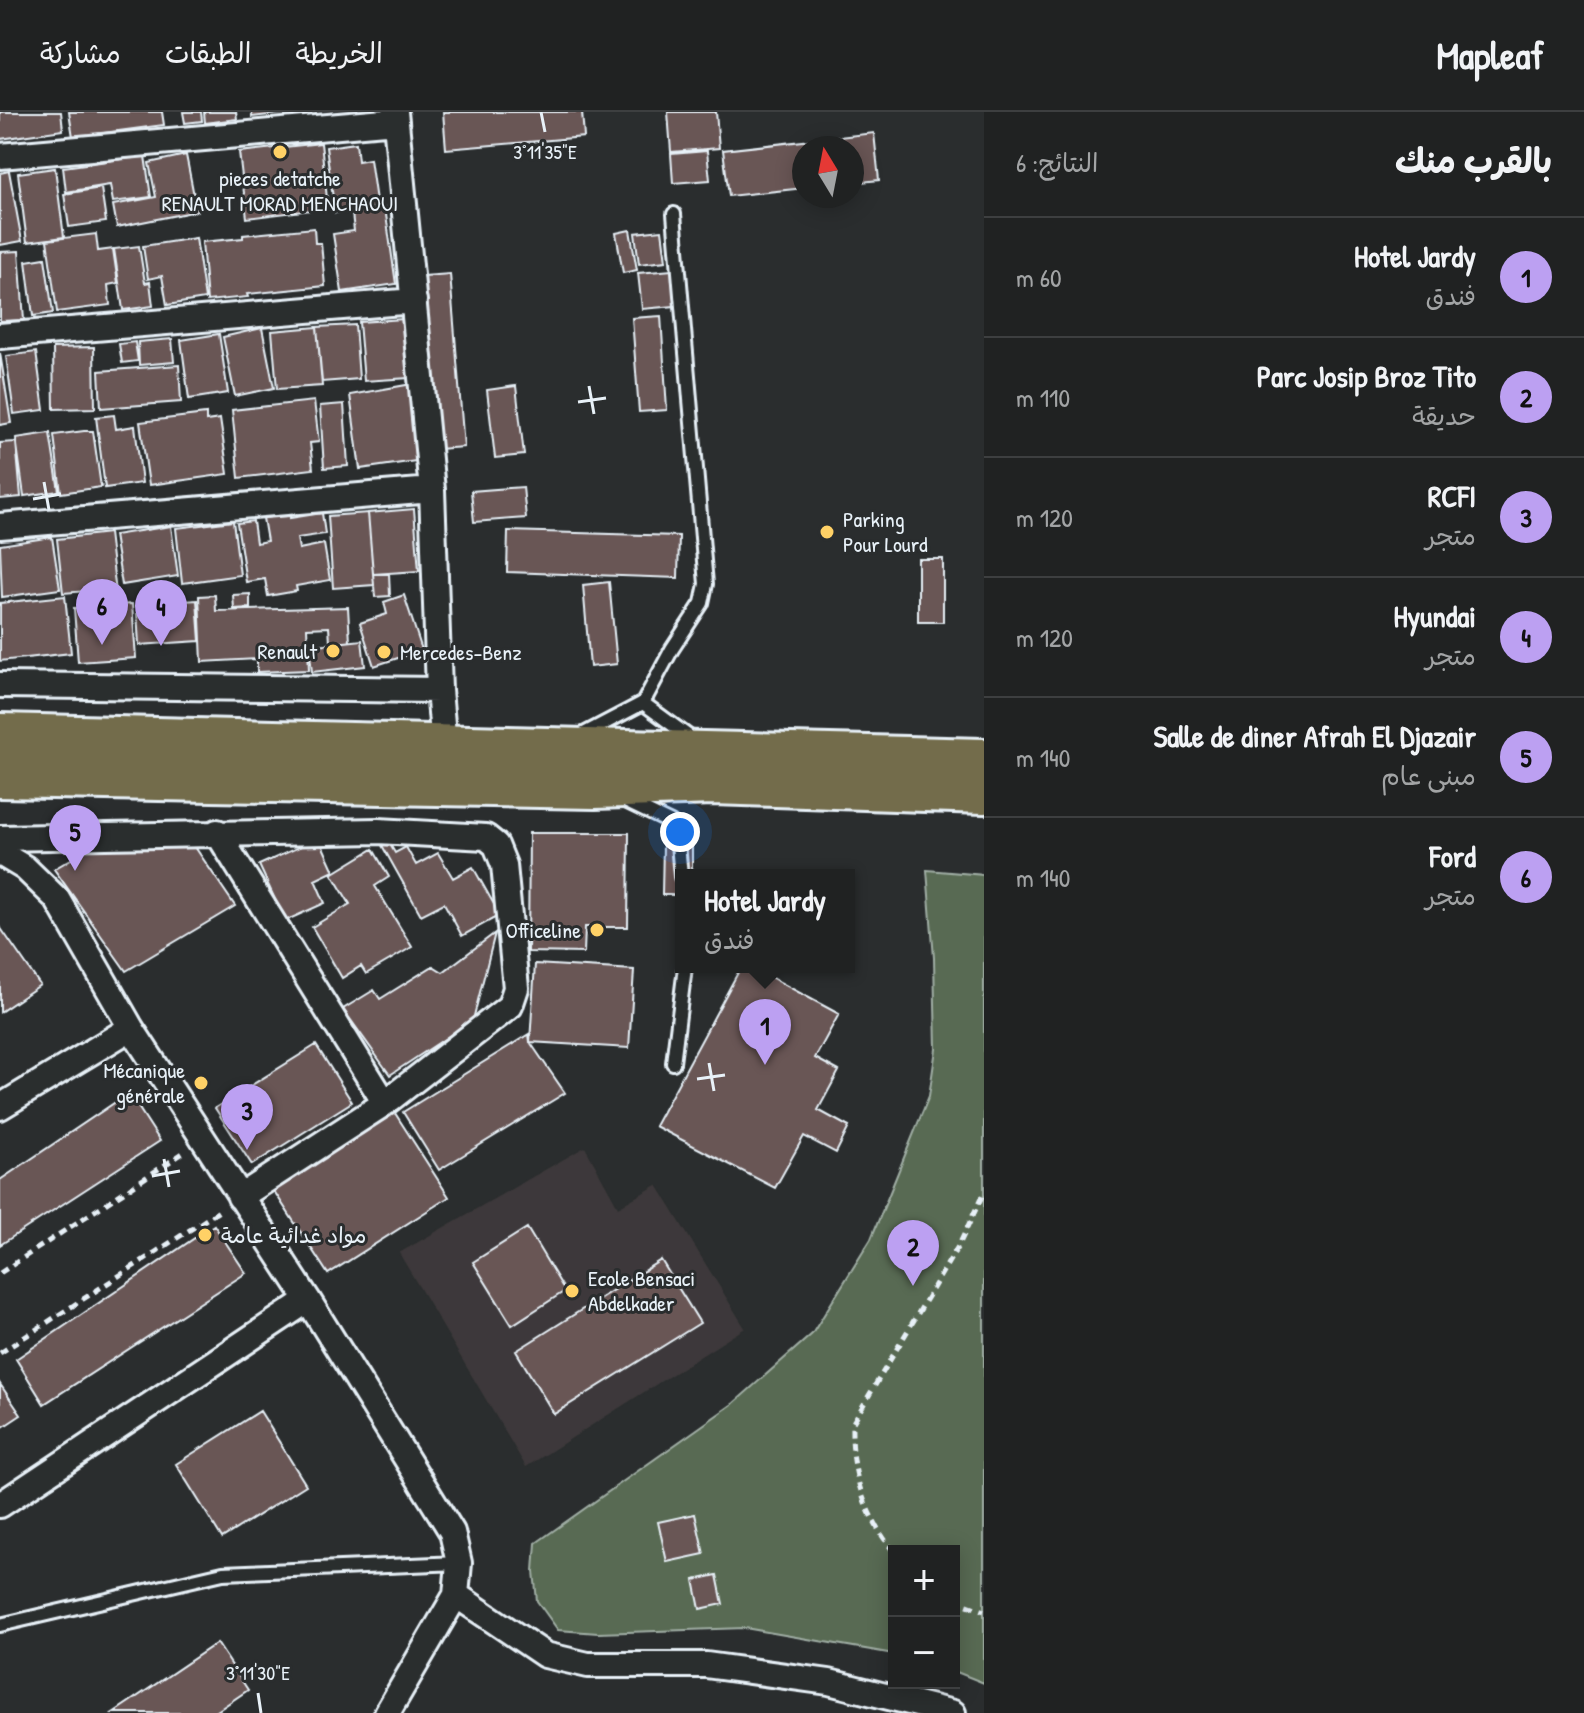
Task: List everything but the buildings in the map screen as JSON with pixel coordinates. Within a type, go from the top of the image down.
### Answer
[{"type":"highway","points":[[0,735],[984,760]]},
{"type":"highway","points":[[0,776],[381,808],[595,787],[713,783],[984,792]]},
{"type":"street","points":[[0,156],[396,117],[432,490],[444,746]]},
{"type":"street","points":[[0,336],[414,301]]},
{"type":"street","points":[[0,526],[432,490]]},
{"type":"street","points":[[0,685],[439,690]]},
{"type":"street","points":[[0,838],[217,832],[381,808],[486,837],[496,845],[504,865],[516,988],[510,1006],[385,1103],[240,1197]]},
{"type":"street","points":[[217,832],[385,1103]]},
{"type":"street","points":[[0,853],[25,868],[57,899],[131,1028],[308,1300],[452,1532],[459,1563],[456,1595],[387,1713]]},
{"type":"street","points":[[0,1107],[131,1028]]},
{"type":"street","points":[[0,1505],[308,1300]]},
{"type":"street","points":[[456,1595],[545,1655],[559,1659],[588,1665],[706,1665],[814,1680],[953,1713]]},
{"type":"lane","points":[[556,749],[643,703],[672,649],[702,603],[706,584],[674,214]]},
{"type":"lane","points":[[643,703],[711,753]]},
{"type":"lane","points":[[595,787],[671,823],[677,833],[680,869]]},
{"type":"lane","points":[[673,1063],[684,973]]},
{"type":"lane","points":[[0,1625],[223,1573],[459,1563]]},
{"type":"path","points":[[0,1273],[204,1139]]},
{"type":"path","points":[[888,1545],[876,1530],[859,1491],[851,1453],[852,1424],[960,1243],[984,1192]]},
{"type":"path","points":[[0,1353],[240,1197]]},
{"type":"path","points":[[960,1602],[984,1611]]},
{"type":"shaded area","name":"Ecole Bensaci Abdelkader","points":[[585,1147],[618,1207],[657,1185],[745,1328],[526,1467],[399,1253]]},
{"type":"green space","points":[[927,870],[984,875],[984,1683],[960,1673],[960,1545],[888,1545],[888,1653],[745,1628],[598,1633],[558,1630],[537,1601],[534,1571],[536,1543],[734,1403],[812,1334],[871,1239],[929,1096],[936,1049],[934,958]]},
{"type":"place","name":"pieces detatche RENAULT MORAD MENCHAOUI","points":[[280,152]]},
{"type":"place","name":"Parking Pour Lourd","points":[[827,532]]},
{"type":"place","name":"Ford","points":[[102,645]]},
{"type":"place","name":"Hyundai","points":[[161,646]]},
{"type":"place","name":"Renault","points":[[333,651]]},
{"type":"place","name":"Mercedes-Benz","points":[[384,652]]},
{"type":"place","name":"Salle de diner Afrah El Djazair","points":[[75,871]]},
{"type":"place","name":"Officeline","points":[[597,930]]},
{"type":"place","name":"Hotel Jardy","points":[[765,1065]]},
{"type":"place","name":"Mécanique générale","points":[[201,1083]]},
{"type":"place","name":"RCFI","points":[[247,1150]]},
{"type":"place","name":"مواد غدائية عامة","points":[[205,1235]]},
{"type":"place","name":"Parc Josip Broz Tito","points":[[913,1286]]},
{"type":"place","name":"Ecole Bensaci Abdelkader","points":[[572,1291]]}]
